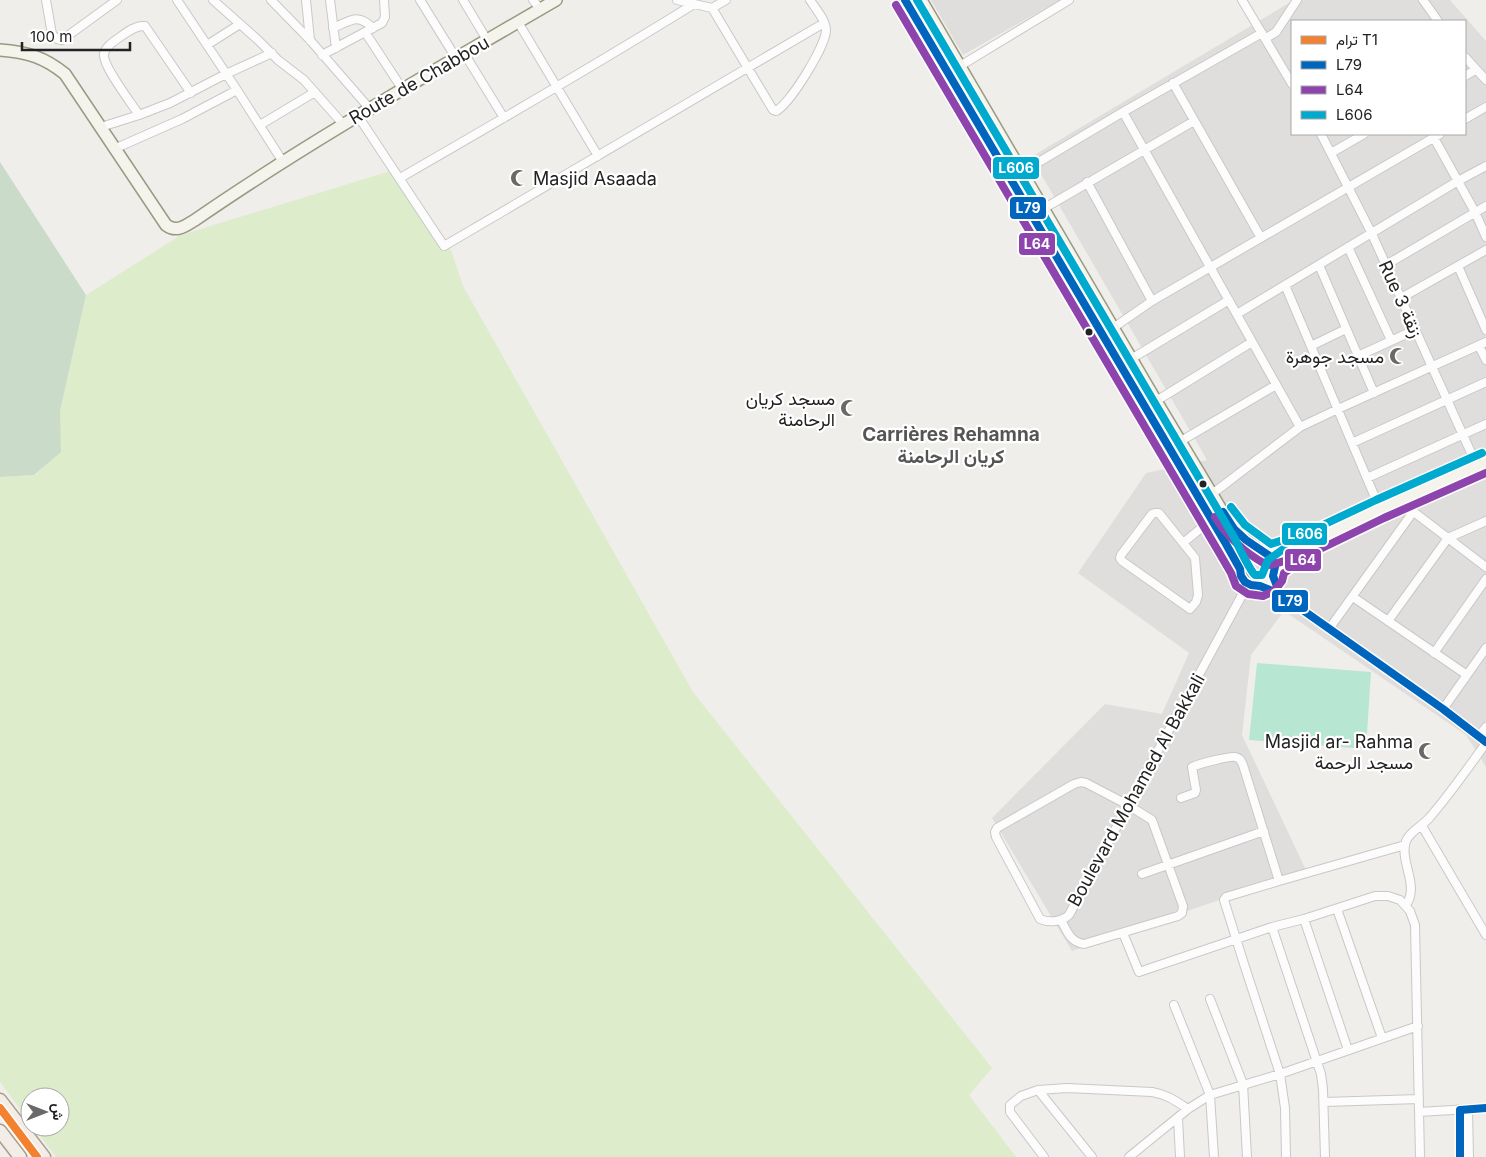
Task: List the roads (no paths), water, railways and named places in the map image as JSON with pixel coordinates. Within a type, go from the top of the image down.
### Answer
[{"type":"main road","points":[[0,1100],[44,1157]]},
{"type":"main road","points":[[0,1130],[20,1157]]},
{"type":"street","points":[[46,0],[52,34],[57,39],[62,40],[117,0]]},
{"type":"street","points":[[177,0],[283,162]]},
{"type":"street","points":[[213,0],[315,92],[343,124]]},
{"type":"street","points":[[271,0],[310,40],[370,109]]},
{"type":"street","points":[[306,0],[310,40]]},
{"type":"street","points":[[330,0],[336,48]]},
{"type":"street","points":[[420,0],[504,118]]},
{"type":"street","points":[[463,0],[487,40]]},
{"type":"street","name":"Route de Chabbou","points":[[114,149],[166,225],[180,229],[343,124],[518,22],[536,5],[556,0]]},
{"type":"street","points":[[677,0],[712,8],[726,0]]},
{"type":"street","points":[[712,8],[775,111],[779,110],[796,89],[820,49],[825,34],[826,27],[810,0]]},
{"type":"street","points":[[905,0],[1240,569]]},
{"type":"street","points":[[921,0],[1180,442],[1234,529],[1274,561],[1274,572],[1280,594]]},
{"type":"street","points":[[960,66],[1056,3],[1068,0]]},
{"type":"street","points":[[1242,0],[1291,82]]},
{"type":"street","points":[[1022,172],[1173,83],[1264,35],[1276,32],[1297,0]]},
{"type":"street","points":[[1423,0],[1437,20]]},
{"type":"street","points":[[322,55],[384,20],[386,1]]},
{"type":"street","points":[[400,178],[557,87],[694,4]]},
{"type":"street","points":[[333,28],[353,19],[361,18],[402,90]]},
{"type":"street","points":[[518,22],[598,156]]},
{"type":"street","points":[[358,116],[444,246],[824,23]]},
{"type":"street","points":[[207,45],[240,24]]},
{"type":"street","points":[[140,115],[110,72],[104,59],[110,44],[137,27],[145,26],[191,93]]},
{"type":"street","points":[[0,50],[38,57],[58,68],[71,81],[114,149],[237,90]]},
{"type":"street","points":[[101,127],[140,115],[191,93],[226,74],[272,53]]},
{"type":"street","points":[[1466,58],[1486,80]]},
{"type":"street","points":[[1466,75],[1475,70]]},
{"type":"street","points":[[1173,83],[1260,238]]},
{"type":"street","points":[[260,125],[315,92]]},
{"type":"street","points":[[1467,115],[1486,107]]},
{"type":"street","points":[[1123,112],[1300,427]]},
{"type":"street","points":[[1043,209],[1194,121]]},
{"type":"street","name":"Rue 3 زنقة","points":[[1321,135],[1332,153],[1371,232],[1462,435],[1481,464]]},
{"type":"street","points":[[1332,153],[1362,135]]},
{"type":"street","points":[[1113,328],[1152,301],[1437,136],[1486,238]]},
{"type":"street","points":[[1237,314],[1458,180],[1486,166]]},
{"type":"street","points":[[1087,182],[1152,301]]},
{"type":"street","points":[[1386,265],[1486,206]]},
{"type":"street","points":[[1348,247],[1391,340]]},
{"type":"street","points":[[1401,298],[1486,250]]},
{"type":"street","points":[[1319,264],[1374,393]]},
{"type":"street","points":[[1458,266],[1486,330]]},
{"type":"street","points":[[1285,285],[1380,508]]},
{"type":"street","points":[[1131,359],[1229,300]]},
{"type":"street","points":[[1311,346],[1346,329]]},
{"type":"street","points":[[1358,356],[1415,330]]},
{"type":"street","points":[[1156,401],[1252,342]]},
{"type":"street","points":[[1212,494],[1300,427],[1483,344],[1486,360]]},
{"type":"street","points":[[1352,443],[1486,382]]},
{"type":"street","points":[[1168,448],[1276,384]]},
{"type":"street","points":[[1367,478],[1486,424]]},
{"type":"street","points":[[1311,542],[1274,572],[1268,583],[1254,586],[1248,584],[1241,576],[1242,560],[1248,553],[1254,551],[1266,553],[1311,542],[1380,508],[1481,464]]},
{"type":"street","points":[[1398,500],[1486,566]]},
{"type":"street","points":[[1329,629],[1413,512]]},
{"type":"street","points":[[1155,513],[1159,513],[1183,543],[1195,561],[1198,595],[1196,602],[1190,609],[1120,558],[1152,514],[1155,513]]},
{"type":"street","points":[[1183,543],[1211,520]]},
{"type":"street","points":[[1388,621],[1448,538],[1486,520]]},
{"type":"street","points":[[1434,653],[1486,579]]},
{"type":"street","name":"Boulevard Mohamed Al Bakkali","points":[[1128,805],[1086,784],[1077,782],[997,828],[996,837],[1040,919],[1047,921],[1061,920],[1068,915],[1128,805],[1248,584]]},
{"type":"street","points":[[1260,586],[1280,594],[1443,709],[1486,743],[1429,818],[1410,836],[1405,845],[1411,892],[1410,899],[1406,905]]},
{"type":"street","points":[[1353,597],[1467,675]]},
{"type":"street","points":[[1443,709],[1486,648]]},
{"type":"street","points":[[1479,736],[1486,727]]},
{"type":"street","points":[[1181,798],[1194,793],[1196,790],[1192,767],[1230,757],[1241,760],[1279,881]]},
{"type":"street","points":[[1061,920],[1070,937],[1078,943],[1088,943],[1178,916],[1182,913],[1183,906],[1152,820],[1128,805]]},
{"type":"street","points":[[1422,826],[1486,935]]},
{"type":"street","points":[[1142,874],[1264,831]]},
{"type":"street","points":[[1286,1157],[1284,1108],[1280,1074],[1224,900],[1279,881],[1405,845]]},
{"type":"street","points":[[1123,933],[1139,972],[1375,896],[1395,897],[1400,900],[1410,911],[1415,925],[1420,1157]]},
{"type":"street","points":[[1337,909],[1382,1038]]},
{"type":"street","points":[[1304,919],[1348,1050]]},
{"type":"street","points":[[1272,928],[1322,1080],[1325,1157]]},
{"type":"street","points":[[1210,999],[1243,1084],[1247,1157]]},
{"type":"street","points":[[1174,1005],[1210,1095],[1214,1157]]},
{"type":"street","points":[[1129,1157],[1188,1109],[1210,1095],[1280,1074],[1418,1026]]},
{"type":"street","points":[[1044,1157],[1009,1108],[1014,1100],[1029,1092],[1067,1088],[1152,1092],[1171,1098],[1188,1109]]},
{"type":"street","points":[[1038,1090],[1092,1157]]},
{"type":"street","points":[[1324,1102],[1419,1099]]},
{"type":"street","points":[[1419,1112],[1486,1108]]},
{"type":"street","points":[[1468,1109],[1469,1157]]},
{"type":"street","points":[[1460,1110],[1460,1157]]},
{"type":"street","points":[[1178,1118],[1180,1157]]},
{"type":"tram line","name":"T1","points":[[0,1108],[37,1157]]},
{"type":"place","name":"Masjid Asaada","points":[[519,178]]},
{"type":"place","name":"مسجد جوهرة","points":[[1398,356]]},
{"type":"place","name":"مسجد كريان الرحامنة","points":[[849,408]]},
{"type":"place","name":"Masjid ar- Rahma مسجد الرحمة","points":[[1427,751]]},
{"type":"district","name":"Carrières Rehamna كريان الرحامنة","points":[[951,445]]}]
